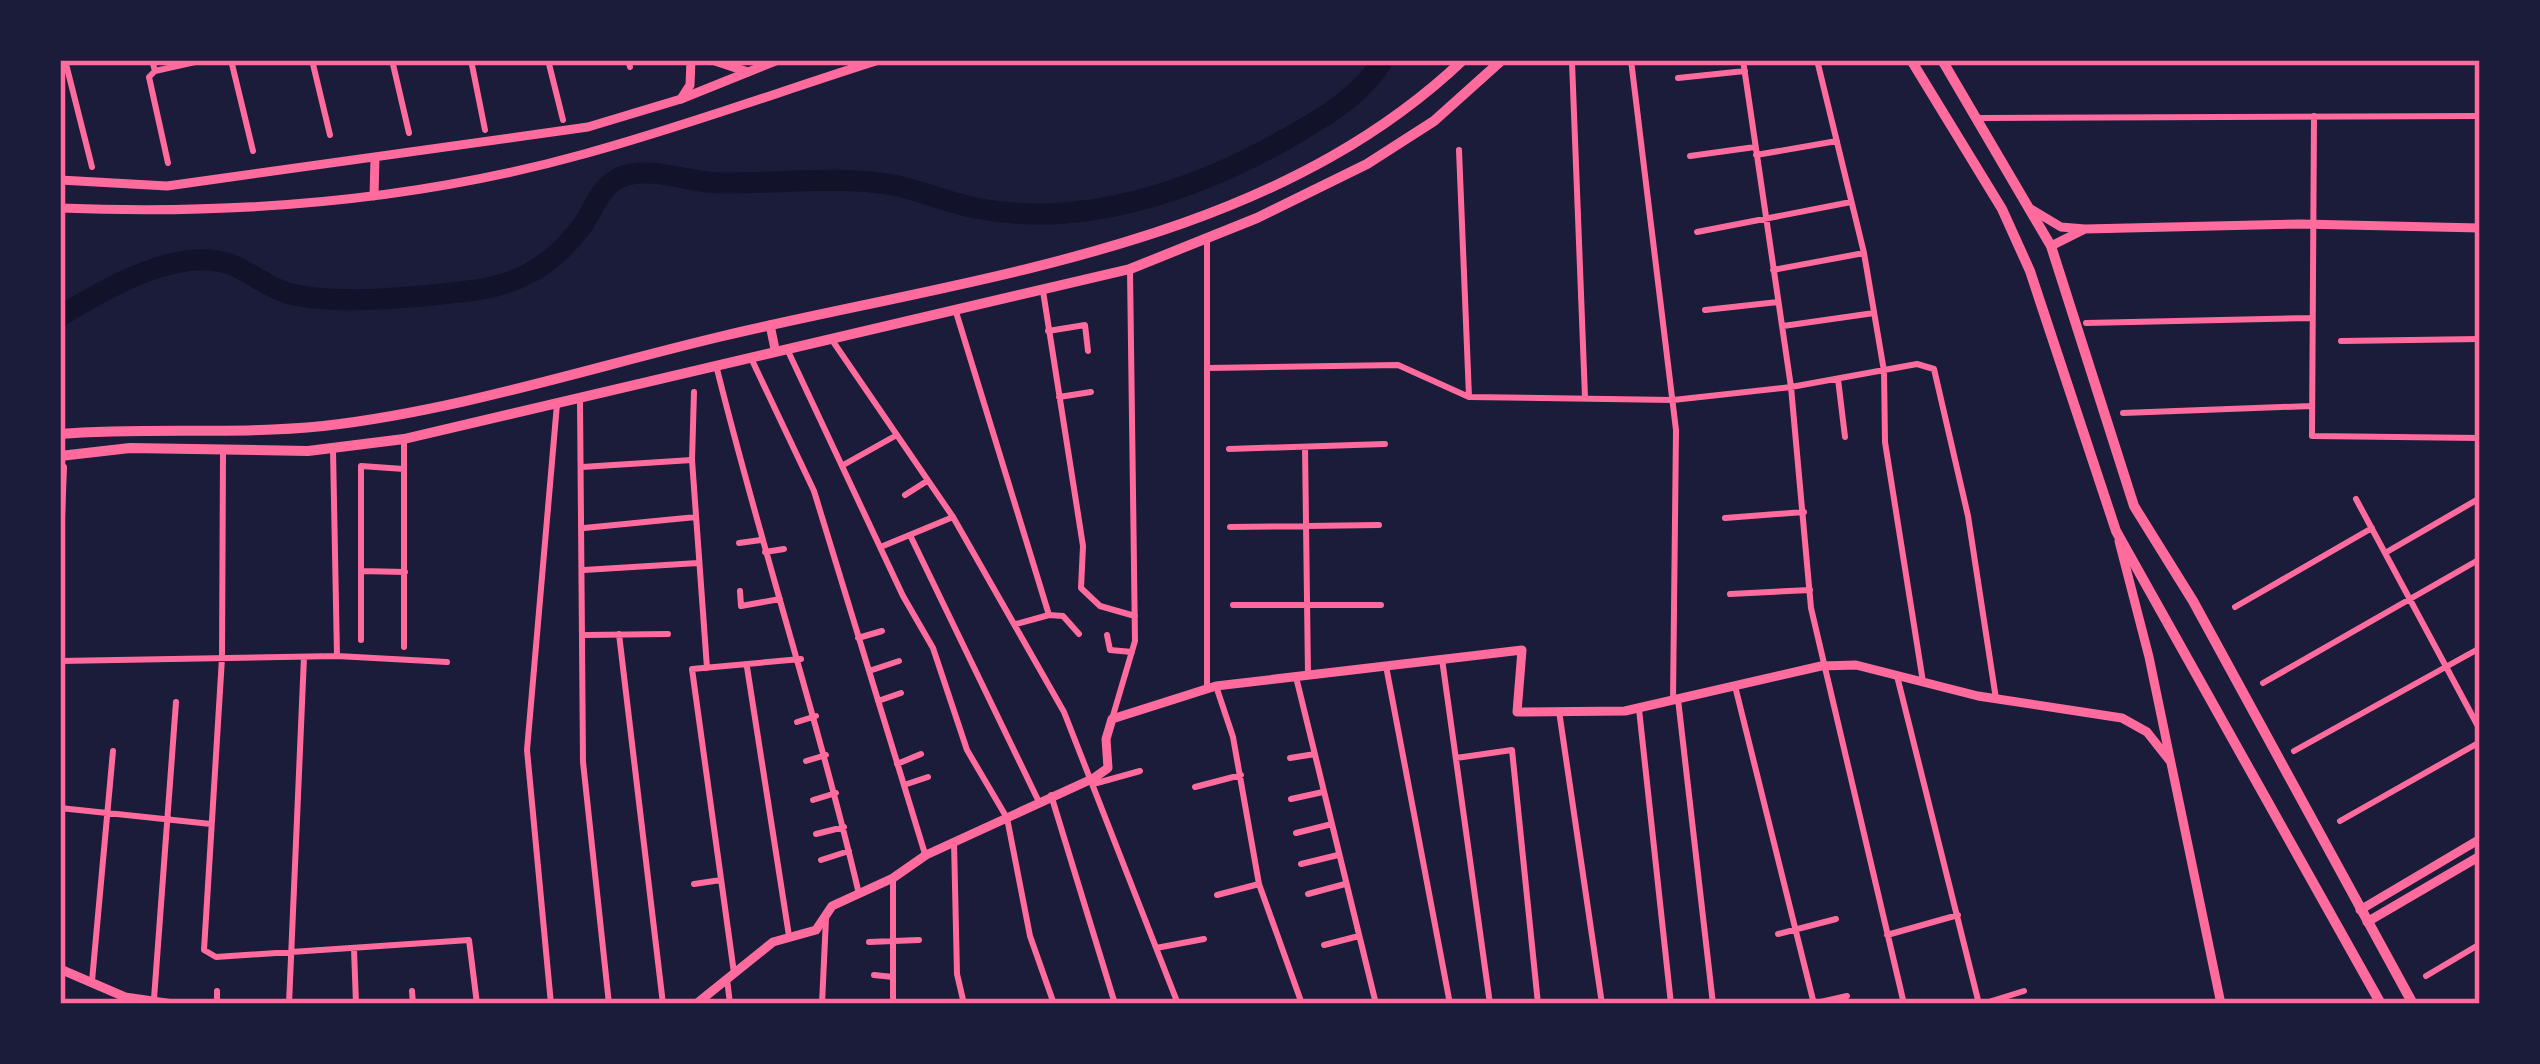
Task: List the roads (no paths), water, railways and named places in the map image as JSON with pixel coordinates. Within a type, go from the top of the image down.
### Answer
[{"type":"main road","points":[[60,434],[325,426],[1034,268],[1191,218],[1305,169],[1400,116],[1462,60]]},
{"type":"main road","points":[[62,462],[130,448],[223,453],[404,439],[780,347],[956,312],[1130,269],[1207,240],[1367,164],[1435,122],[1502,60]]},
{"type":"main road","points":[[1911,60],[2012,230],[2116,531],[2381,1004]]},
{"type":"main road","points":[[1942,60],[2051,246],[2134,506],[2193,602],[2413,1004]]},
{"type":"street","points":[[64,60],[92,167]]},
{"type":"street","points":[[152,60],[155,71]]},
{"type":"street","points":[[168,163],[149,76],[205,60]]},
{"type":"street","points":[[230,60],[253,151]]},
{"type":"street","points":[[312,60],[330,135]]},
{"type":"street","points":[[392,60],[409,133]]},
{"type":"street","points":[[470,60],[485,130]]},
{"type":"street","points":[[548,60],[563,120]]},
{"type":"street","points":[[681,99],[691,63],[700,69],[710,60],[748,72]]},
{"type":"street","points":[[60,180],[167,186],[587,127],[681,99],[778,60]]},
{"type":"street","points":[[60,208],[168,212],[374,196],[581,155],[879,60]]},
{"type":"street","points":[[1631,60],[1673,400],[1675,699],[1713,1004]]},
{"type":"street","points":[[1744,60],[1791,387],[1822,666],[1904,1004]]},
{"type":"street","points":[[1817,60],[1864,254],[1884,371],[1885,442],[1923,682]]},
{"type":"street","points":[[1572,62],[1585,397]]},
{"type":"street","points":[[1678,78],[1745,71]]},
{"type":"street","points":[[2314,116],[2312,436],[2480,438]]},
{"type":"street","points":[[1978,118],[2480,116]]},
{"type":"street","points":[[1690,156],[1837,141]]},
{"type":"street","points":[[1459,150],[1469,397]]},
{"type":"street","points":[[374,196],[375,158]]},
{"type":"street","points":[[1697,232],[1851,202]]},
{"type":"street","points":[[2030,209],[2061,227],[2085,229],[2310,224],[2480,228]]},
{"type":"street","points":[[2051,246],[2085,229]]},
{"type":"street","points":[[1207,240],[1212,688],[1241,775],[1259,884],[1302,1004]]},
{"type":"street","points":[[1772,270],[1864,254]]},
{"type":"street","points":[[1094,780],[1108,768],[1106,739],[1132,652],[1135,616],[1130,269]]},
{"type":"street","points":[[1043,290],[1083,546],[1081,588],[1100,606],[1135,616]]},
{"type":"street","points":[[1705,310],[1778,302]]},
{"type":"street","points":[[956,312],[1049,615]]},
{"type":"street","points":[[1781,326],[1874,313]]},
{"type":"street","points":[[2086,322],[2310,318]]},
{"type":"street","points":[[770,325],[845,464],[933,648],[967,750],[1007,818],[1030,936],[1054,1004]]},
{"type":"street","points":[[1048,331],[1085,325],[1088,351]]},
{"type":"street","points":[[830,337],[953,517],[1016,624],[1094,780],[1178,1004]]},
{"type":"street","points":[[2341,341],[2480,340]]},
{"type":"street","points":[[749,355],[814,491],[926,855]]},
{"type":"street","points":[[716,362],[761,540],[827,755],[860,894]]},
{"type":"street","points":[[1207,368],[1398,365],[1469,397],[1673,400],[1791,387],[1917,364],[1934,369],[1968,516],[1996,699]]},
{"type":"street","points":[[1838,379],[1845,437]]},
{"type":"street","points":[[694,392],[692,460],[707,668]]},
{"type":"street","points":[[1059,397],[1091,392]]},
{"type":"street","points":[[580,396],[584,763],[609,1004]]},
{"type":"street","points":[[550,1004],[527,750],[557,402]]},
{"type":"street","points":[[2123,413],[2312,406]]},
{"type":"street","points":[[845,464],[895,436]]},
{"type":"street","points":[[404,439],[404,646]]},
{"type":"street","points":[[1228,449],[1385,444]]},
{"type":"street","points":[[1305,447],[1307,605],[1302,676],[1315,754],[1376,1004]]},
{"type":"street","points":[[333,448],[337,656]]},
{"type":"street","points":[[223,453],[223,658],[205,950],[216,957],[469,940],[477,1004]]},
{"type":"street","points":[[581,467],[692,460]]},
{"type":"street","points":[[60,569],[62,462]]},
{"type":"street","points":[[361,640],[361,466],[404,469]]},
{"type":"street","points":[[905,495],[927,481]]},
{"type":"street","points":[[2356,499],[2480,730]]},
{"type":"street","points":[[2385,553],[2480,499]]},
{"type":"street","points":[[1725,518],[1804,512]]},
{"type":"street","points":[[584,528],[696,517]]},
{"type":"street","points":[[883,546],[953,517]]},
{"type":"street","points":[[1230,527],[1379,525]]},
{"type":"street","points":[[2235,607],[2372,528]]},
{"type":"street","points":[[2116,531],[2221,1004]]},
{"type":"street","points":[[910,535],[1037,800]]},
{"type":"street","points":[[739,543],[761,540]]},
{"type":"street","points":[[765,552],[784,549]]},
{"type":"street","points":[[2263,683],[2480,559]]},
{"type":"street","points":[[584,570],[698,563]]},
{"type":"street","points":[[361,572],[405,572]]},
{"type":"street","points":[[1730,594],[1810,590]]},
{"type":"street","points":[[740,591],[741,606],[780,598]]},
{"type":"street","points":[[1233,605],[1381,605]]},
{"type":"street","points":[[1016,624],[1063,616],[1079,634]]},
{"type":"street","points":[[858,638],[882,631]]},
{"type":"street","points":[[619,634],[663,1004]]},
{"type":"street","points":[[586,635],[668,634]]},
{"type":"street","points":[[1107,635],[1110,650],[1132,652]]},
{"type":"street","points":[[2294,751],[2480,648]]},
{"type":"street","points":[[1112,719],[1212,688],[1522,650],[1517,712],[1638,708],[1822,666],[1856,665],[1996,699],[2122,718],[2147,732],[2170,761]]},
{"type":"street","points":[[60,661],[337,656],[447,662]]},
{"type":"street","points":[[289,1004],[304,657]]},
{"type":"street","points":[[730,1004],[721,880],[692,669],[801,659]]},
{"type":"street","points":[[1442,659],[1490,1004]]},
{"type":"street","points":[[869,671],[898,661]]},
{"type":"street","points":[[1386,666],[1450,1004]]},
{"type":"street","points":[[747,667],[789,937]]},
{"type":"street","points":[[1898,676],[1980,1004],[2024,991]]},
{"type":"street","points":[[1735,686],[1814,1004],[1847,996]]},
{"type":"street","points":[[878,701],[901,694]]},
{"type":"street","points":[[154,999],[176,702]]},
{"type":"street","points":[[1638,708],[1671,1004]]},
{"type":"street","points":[[1559,711],[1602,1004]]},
{"type":"street","points":[[797,722],[816,716]]},
{"type":"street","points":[[2340,821],[2480,742]]},
{"type":"street","points":[[1456,758],[1512,750],[1538,1004]]},
{"type":"street","points":[[92,984],[112,751]]},
{"type":"street","points":[[897,764],[921,754]]},
{"type":"street","points":[[1290,758],[1315,754]]},
{"type":"street","points":[[806,761],[827,755]]},
{"type":"street","points":[[696,1004],[773,942],[816,930],[826,914],[926,855],[1037,800],[1094,780],[1140,771]]},
{"type":"street","points":[[1195,787],[1241,775]]},
{"type":"street","points":[[904,785],[928,778]]},
{"type":"street","points":[[1291,799],[1324,792]]},
{"type":"street","points":[[813,800],[836,793]]},
{"type":"street","points":[[1051,795],[1115,1004]]},
{"type":"street","points":[[60,808],[211,824]]},
{"type":"street","points":[[1296,833],[1331,824]]},
{"type":"street","points":[[816,834],[844,827]]},
{"type":"street","points":[[2360,910],[2480,839]]},
{"type":"street","points":[[954,842],[957,974],[964,1004]]},
{"type":"street","points":[[821,860],[850,851]]},
{"type":"street","points":[[1301,864],[1339,854]]},
{"type":"street","points":[[2367,922],[2480,856]]},
{"type":"street","points":[[893,878],[893,1004]]},
{"type":"street","points":[[694,884],[721,880]]},
{"type":"street","points":[[1308,894],[1346,883]]},
{"type":"street","points":[[1217,895],[1259,884]]},
{"type":"street","points":[[823,1004],[826,914]]},
{"type":"street","points":[[1887,935],[1958,915]]},
{"type":"street","points":[[1778,934],[1836,919]]},
{"type":"street","points":[[1324,945],[1359,936]]},
{"type":"street","points":[[1156,947],[1204,939]]},
{"type":"street","points":[[869,942],[919,940]]},
{"type":"street","points":[[2426,976],[2480,944]]},
{"type":"street","points":[[354,949],[356,1004]]},
{"type":"street","points":[[60,969],[125,997],[173,1002]]},
{"type":"street","points":[[874,975],[892,977]]},
{"type":"street","points":[[217,991],[218,1004]]},
{"type":"street","points":[[412,991],[413,1004]]},
{"type":"waterway","points":[[60,316],[141,274],[187,261],[230,264],[287,293],[328,299],[401,298],[486,288],[518,279],[559,252],[608,186],[632,174],[720,183],[873,182],[970,207],[1020,214],[1099,209],[1177,189],[1251,157],[1340,105],[1383,60]]}]
